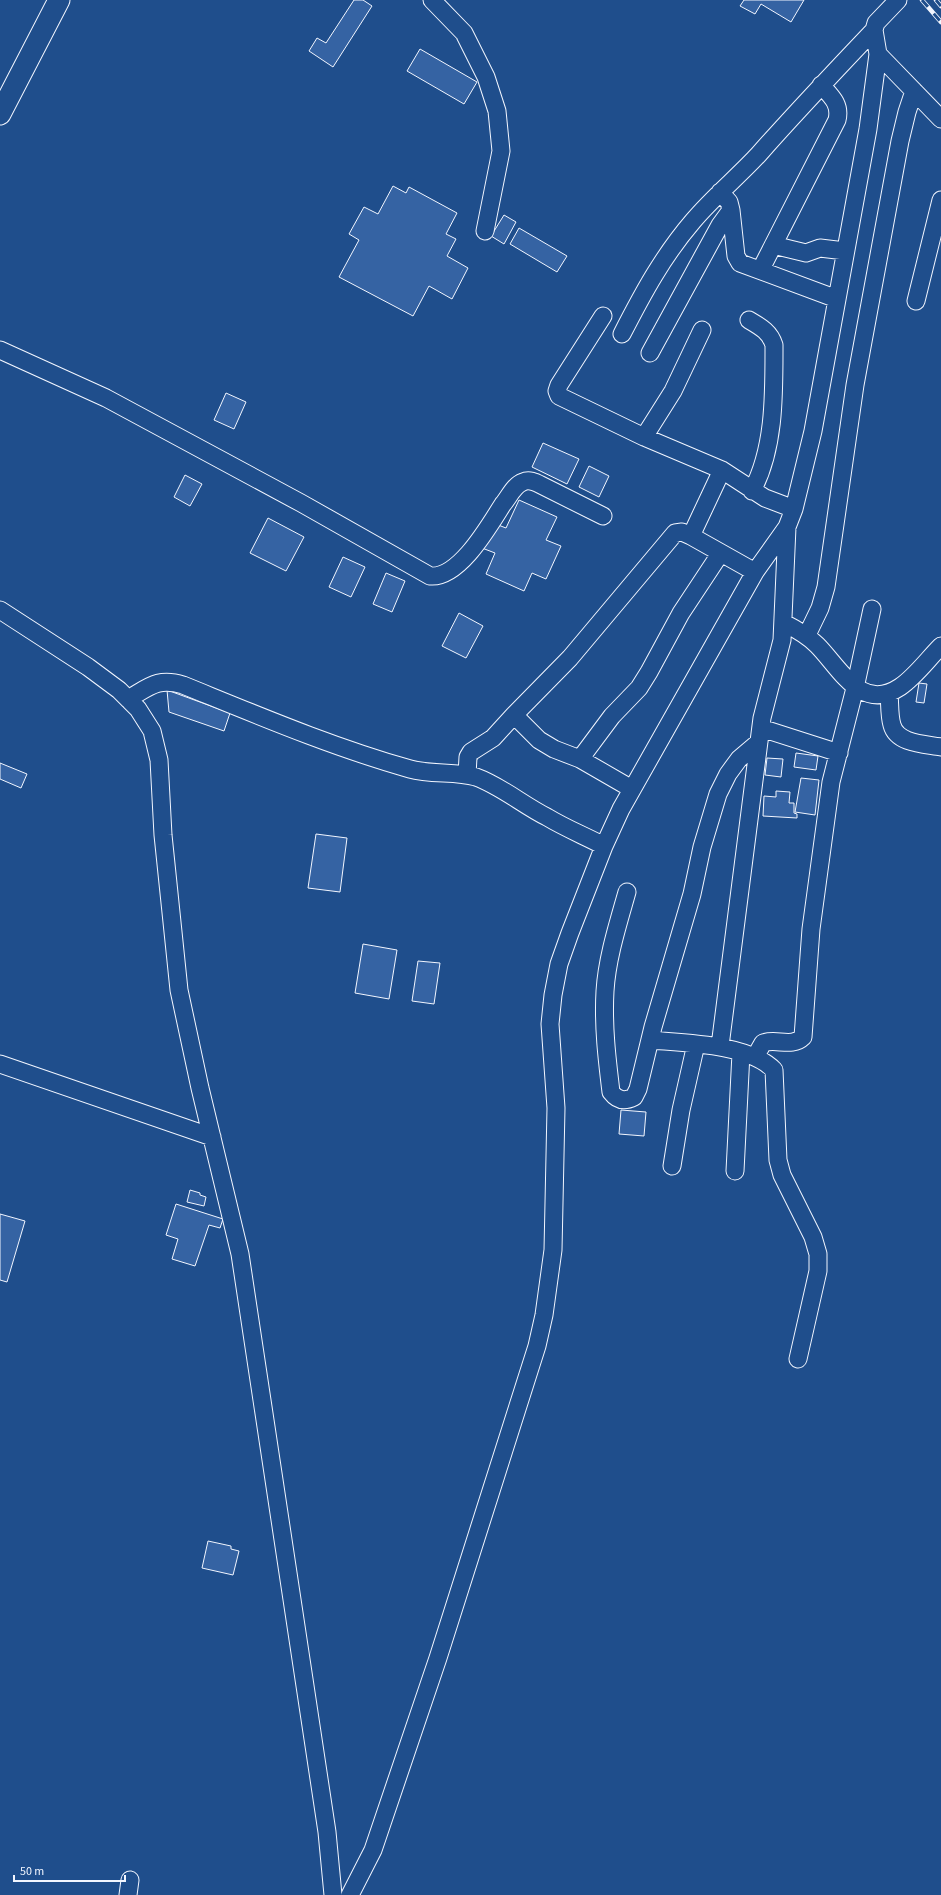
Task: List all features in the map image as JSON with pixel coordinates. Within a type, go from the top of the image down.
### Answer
[{"type":"main road","points":[[0,114],[59,0]]},
{"type":"street","points":[[432,0],[464,33],[486,77],[497,111],[501,151],[485,231]]},
{"type":"street","points":[[622,334],[646,286],[666,255],[693,221],[758,155],[821,85],[874,30],[876,24],[898,0]]},
{"type":"street","points":[[350,1895],[373,1850],[438,1658],[537,1346],[544,1315],[553,1250],[556,1108],[550,1024],[553,995],[560,964],[570,933],[604,846],[632,789],[755,572],[787,527],[794,509],[813,431],[868,129],[878,54],[874,30]]},
{"type":"street","points":[[878,54],[941,119]]},
{"type":"street","points":[[761,269],[837,120],[839,112],[838,105],[821,85]]},
{"type":"street","points":[[807,635],[820,608],[826,586],[855,385],[864,345],[900,141],[906,112],[914,91]]},
{"type":"street","points":[[720,192],[729,202],[736,256],[740,263],[761,269],[837,299]]},
{"type":"street","points":[[916,301],[941,200]]},
{"type":"street","points":[[650,353],[720,225],[731,210]]},
{"type":"street","points":[[773,245],[806,253],[820,248],[845,251]]},
{"type":"street","points":[[603,316],[559,386],[557,391],[559,396],[644,437],[722,470],[737,478],[752,491],[794,509]]},
{"type":"street","points":[[750,320],[764,329],[772,337],[774,345],[772,419],[766,454],[758,480],[752,491]]},
{"type":"street","points":[[644,437],[673,391],[702,330]]},
{"type":"street","points":[[0,350],[106,398],[301,503],[430,576],[438,577],[449,572],[477,544],[513,491],[524,481],[531,481],[541,485],[603,516]]},
{"type":"street","points":[[686,534],[722,470]]},
{"type":"street","points":[[720,1046],[760,735],[782,640],[784,624],[787,527]]},
{"type":"street","points":[[467,766],[474,750],[486,744],[493,738],[570,658],[676,533],[686,534],[755,572]]},
{"type":"street","points":[[580,759],[612,716],[639,688],[681,613],[720,554]]},
{"type":"street","points":[[735,1171],[748,1055],[763,1043],[769,1041],[792,1043],[798,1042],[803,1037],[811,929],[831,782],[855,688],[872,609]]},
{"type":"street","points":[[0,610],[88,667],[119,690],[138,709],[152,731],[159,760],[163,835],[179,990],[240,1254],[327,1832],[332,1888],[319,1895]]},
{"type":"street","points":[[784,624],[807,635],[855,688],[872,694],[888,693],[900,687],[941,646]]},
{"type":"street","points":[[128,699],[159,682],[170,681],[350,749],[411,770],[439,774],[467,766]]},
{"type":"street","points":[[888,693],[892,725],[895,731],[901,737],[911,741],[941,746]]},
{"type":"street","points":[[514,715],[539,740],[554,749],[580,759],[632,789]]},
{"type":"street","points":[[760,735],[839,753]]},
{"type":"street","points":[[626,892],[614,941],[605,990],[604,1037],[611,1092],[615,1098],[623,1100],[634,1097],[638,1089],[650,1040],[692,894],[709,822],[718,794],[728,774],[760,735]]},
{"type":"street","points":[[467,766],[488,782],[547,818],[604,846]]},
{"type":"street","points":[[650,1040],[720,1046],[767,1063],[774,1070],[778,1160],[782,1175],[813,1237],[818,1254],[818,1271],[798,1359]]},
{"type":"street","points":[[672,1166],[681,1110],[696,1044]]},
{"type":"street","points":[[0,1064],[212,1137]]},
{"type":"building","points":[[354,0],[363,0],[372,6],[333,67],[309,51],[317,38],[326,43]]},
{"type":"building","points":[[744,0],[804,0],[791,22],[761,4],[755,14],[740,6]]},
{"type":"building","points":[[420,49],[477,82],[464,104],[407,71]]},
{"type":"building","points":[[393,186],[406,193],[409,187],[457,213],[446,234],[456,239],[447,256],[468,268],[452,299],[429,286],[413,316],[339,277],[359,240],[349,234],[364,207],[378,214]]},
{"type":"building","points":[[504,215],[516,222],[504,244],[491,236]]},
{"type":"building","points":[[519,228],[567,256],[557,272],[510,244]]},
{"type":"building","points":[[226,393],[246,402],[234,429],[214,420]]},
{"type":"building","points":[[543,443],[579,459],[567,484],[532,467]]},
{"type":"building","points":[[589,466],[609,476],[599,497],[579,487]]},
{"type":"building","points":[[185,475],[202,484],[190,506],[174,497]]},
{"type":"building","points":[[519,500],[557,517],[546,540],[561,546],[546,579],[532,573],[524,591],[486,574],[495,553],[482,548],[493,523],[506,528]]},
{"type":"building","points":[[268,518],[304,537],[286,571],[250,553]]},
{"type":"building","points":[[343,557],[365,567],[351,597],[329,587]]},
{"type":"building","points":[[386,573],[405,581],[392,612],[373,604]]},
{"type":"building","points":[[459,613],[483,626],[466,658],[442,646]]},
{"type":"building","points":[[919,683],[927,684],[924,703],[916,702]]},
{"type":"building","points":[[167,690],[230,713],[224,731],[169,712]]},
{"type":"building","points":[[796,753],[818,756],[816,770],[794,767]]},
{"type":"building","points":[[767,758],[783,759],[781,777],[765,775]]},
{"type":"building","points":[[0,763],[27,774],[21,788],[0,779]]},
{"type":"building","points":[[801,778],[819,780],[815,815],[795,812]]},
{"type":"building","points":[[776,791],[790,792],[789,803],[794,803],[794,813],[797,814],[797,818],[763,816],[764,796],[776,797]]},
{"type":"building","points":[[316,834],[347,838],[340,892],[308,888]]},
{"type":"building","points":[[363,944],[397,950],[389,999],[355,993]]},
{"type":"building","points":[[418,961],[440,963],[434,1004],[412,1001]]},
{"type":"building","points":[[621,1110],[646,1112],[644,1136],[619,1134]]},
{"type":"building","points":[[190,1190],[200,1193],[200,1195],[206,1197],[204,1206],[187,1202]]},
{"type":"building","points":[[176,1204],[223,1219],[220,1228],[209,1225],[195,1266],[172,1259],[178,1239],[166,1235]]},
{"type":"building","points":[[0,1214],[25,1221],[7,1282],[0,1280]]},
{"type":"building","points":[[208,1541],[231,1546],[231,1549],[239,1551],[233,1575],[202,1568]]},
{"type":"railway","points":[[922,0],[941,22]]},
{"type":"railway","points":[[936,0],[941,6]]}]
